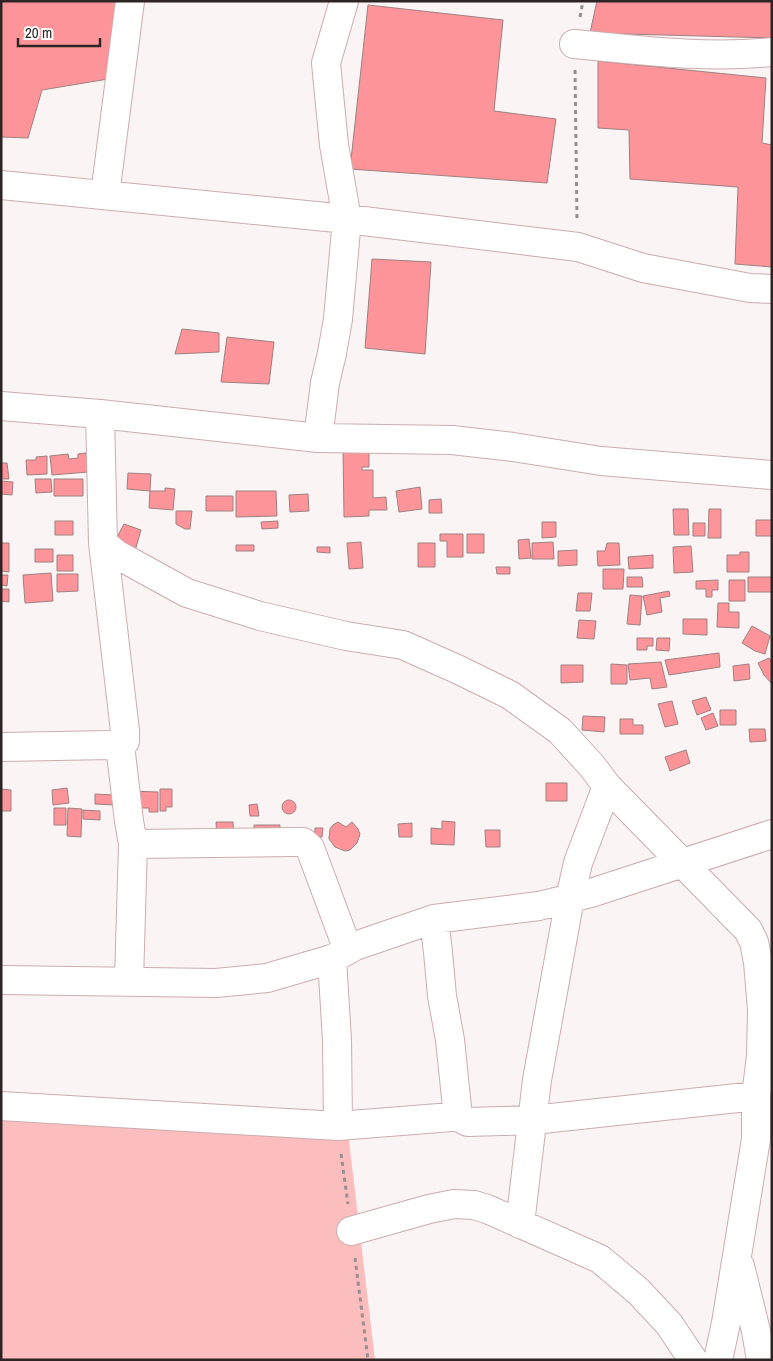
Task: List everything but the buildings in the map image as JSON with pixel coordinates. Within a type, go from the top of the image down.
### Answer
[{"type":"street","points":[[105,195],[130,1]]},
{"type":"street","points":[[318,438],[325,383],[338,319],[347,219],[334,145],[326,63],[344,1]]},
{"type":"street","points":[[574,44],[707,55],[744,55],[772,52]]},
{"type":"street","points":[[1,185],[347,219],[578,247],[642,268],[750,288],[772,290]]},
{"type":"street","points":[[1,406],[100,414],[318,438],[452,440],[513,447],[601,461],[772,475]]},
{"type":"street","points":[[1,747],[120,745],[125,741],[104,543],[100,414]]},
{"type":"street","points":[[104,543],[116,554],[187,593],[260,616],[346,636],[403,645],[510,695],[560,731],[592,766],[607,786],[748,930],[754,942],[758,962],[762,1010],[761,1056],[756,1096],[764,1136],[744,1216],[718,1360]]},
{"type":"street","points":[[120,745],[128,821],[134,844],[128,981]]},
{"type":"street","points":[[520,1224],[537,1080],[570,898],[578,863],[607,786]]},
{"type":"street","points":[[1,980],[216,983],[267,978],[340,954],[355,946],[434,919],[539,906],[591,894],[772,834]]},
{"type":"street","points":[[134,844],[303,842],[310,848],[340,954],[337,1040],[338,1126]]},
{"type":"street","points":[[434,919],[458,1116]]},
{"type":"street","points":[[1,1106],[338,1126],[458,1116],[468,1122],[533,1120],[756,1096]]},
{"type":"street","points":[[351,1231],[429,1209],[454,1204],[474,1205],[600,1259],[638,1291],[669,1324],[693,1360]]},
{"type":"street","points":[[737,1252],[764,1335],[761,1360]]},
{"type":"path","points":[[578,247],[574,44],[583,1]]},
{"type":"shaded area","points":[[1,1111],[348,1132],[375,1360],[1,1360]]}]
